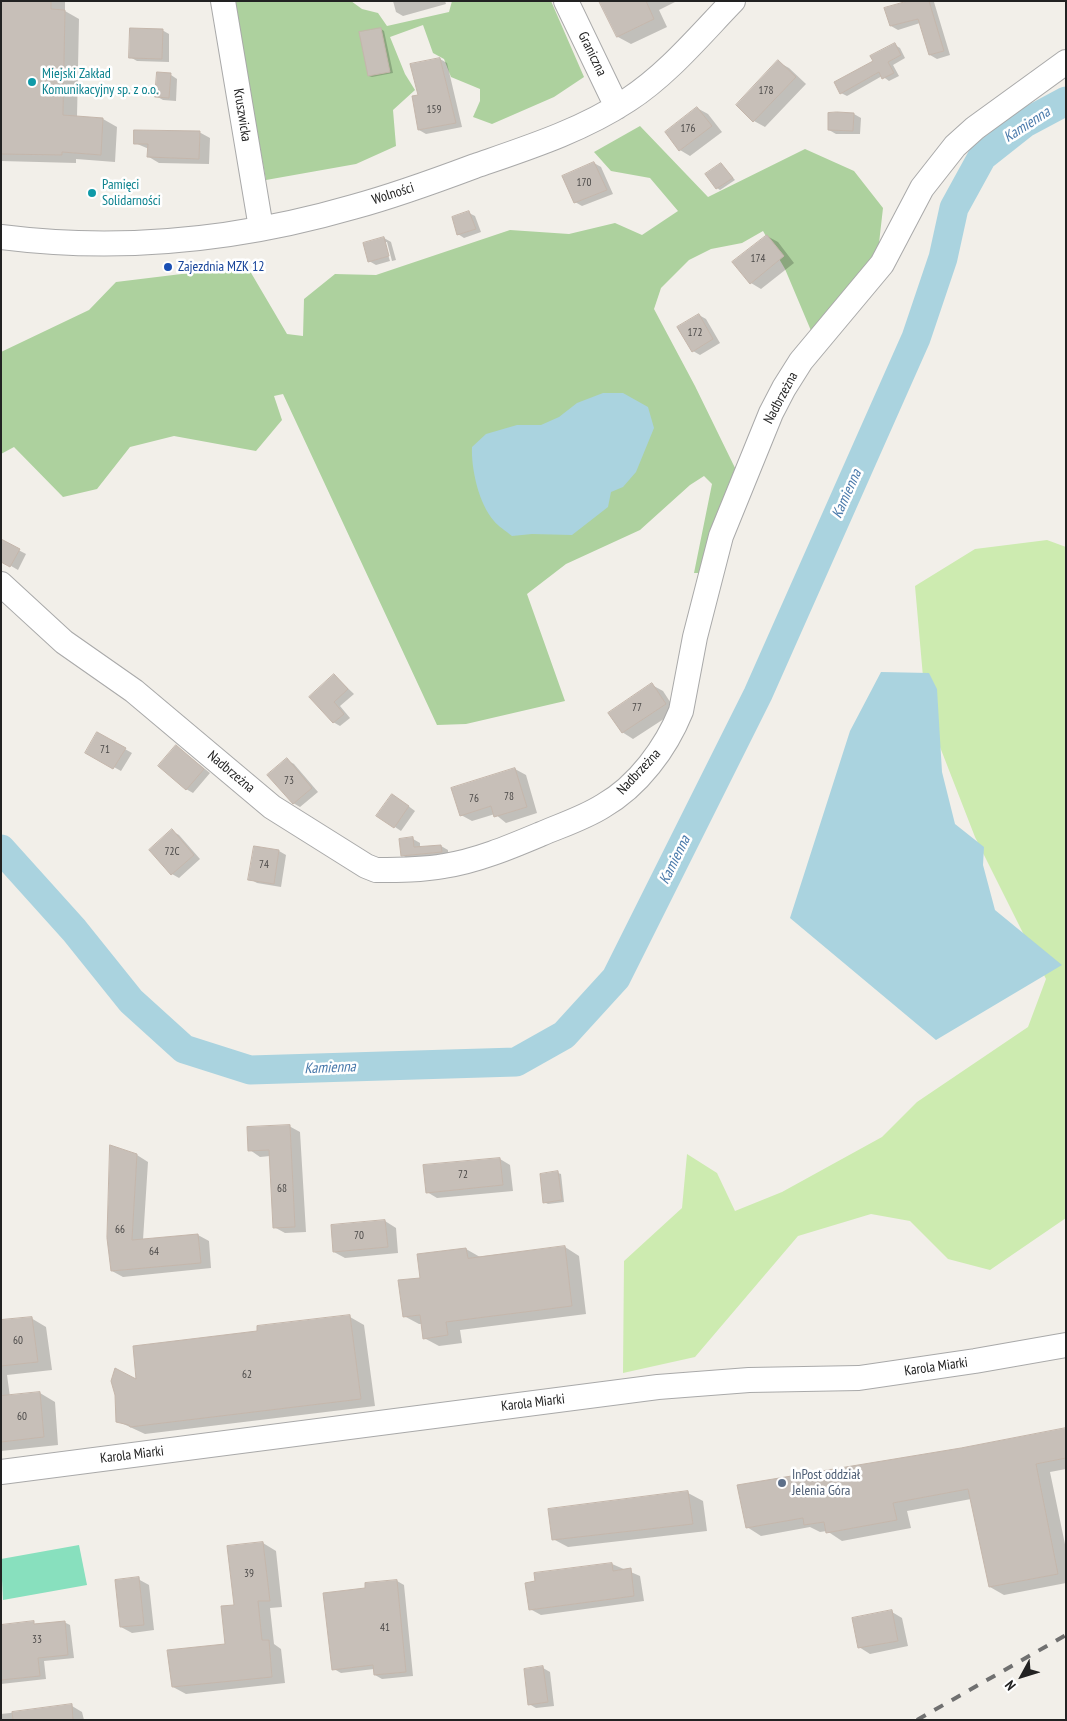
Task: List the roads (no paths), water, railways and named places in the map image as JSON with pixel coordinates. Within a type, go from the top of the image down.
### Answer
[{"type":"street","name":"Kruszwicka","points":[[223,1],[261,228]]},
{"type":"street","name":"Graniczna","points":[[566,1],[617,107]]},
{"type":"street","name":"Wolności","points":[[1,237],[77,244],[130,244],[226,235],[354,207],[550,140],[617,107],[658,76],[733,1]]},
{"type":"street","name":"Nadbrzeżna","points":[[1,584],[64,642],[134,690],[272,807],[366,866],[376,870],[445,866],[494,852],[589,814],[604,806],[630,784],[653,760],[675,726],[681,711],[712,569],[730,511],[771,413],[801,360],[882,264],[922,188],[955,146],[975,128],[1066,62]]},
{"type":"street","name":"Karola Miarki","points":[[1,1472],[658,1387],[748,1380],[859,1378],[1066,1345]]},
{"type":"water","points":[[603,393],[623,393],[648,407],[654,428],[636,472],[623,487],[611,492],[608,507],[572,535],[532,534],[512,536],[496,523],[484,505],[477,486],[472,447],[486,434],[517,425],[541,425],[559,417],[577,403]]},
{"type":"water","points":[[881,672],[929,673],[937,689],[942,772],[955,824],[984,847],[983,865],[995,910],[1062,965],[936,1040],[790,918],[850,731]]},
{"type":"waterway","name":"Kamienna","points":[[1,849],[74,930],[131,1001],[184,1049],[250,1070],[516,1062],[564,1035],[616,978],[758,694],[916,338],[943,258],[954,208],[982,157],[1025,123],[1066,101]]},
{"type":"railway","points":[[917,1720],[1066,1635]]},
{"type":"place","name":"Miejski Zakład Komunikacyjny sp. z o.o.","points":[[32,82]]},
{"type":"place","name":"Pamięci Solidarności","points":[[92,193]]},
{"type":"place","name":"Zajezdnia MZK 12","points":[[168,267]]},
{"type":"place","name":"InPost oddział Jelenia Góra","points":[[782,1483]]}]
